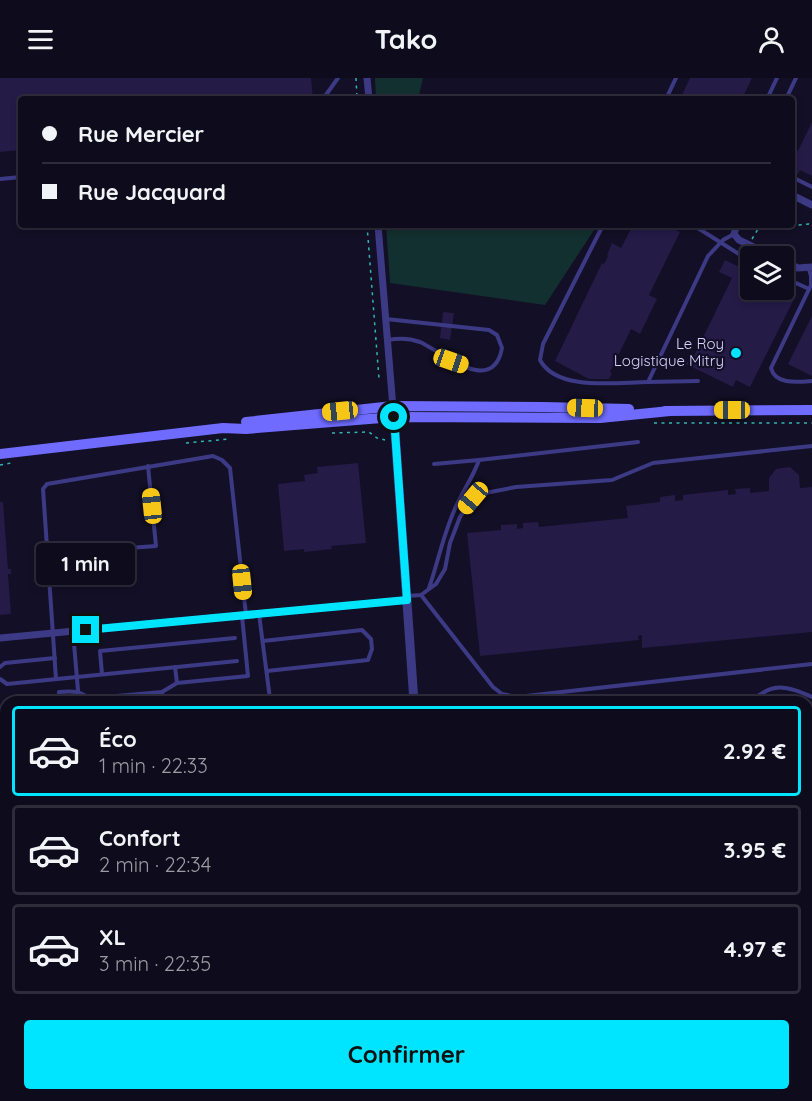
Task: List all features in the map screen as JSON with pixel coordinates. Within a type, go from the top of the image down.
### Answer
[{"type":"main road","points":[[0,454],[223,428],[237,423],[278,417],[543,407],[670,411],[812,410]]},
{"type":"street","points":[[368,78],[369,96]]},
{"type":"street","points":[[795,196],[812,205]]},
{"type":"street","points":[[378,228],[414,696]]},
{"type":"street","points":[[736,228],[734,234],[739,240],[749,245]]},
{"type":"street","points":[[794,266],[810,268]]},
{"type":"street","points":[[0,638],[407,598]]},
{"type":"lane","points":[[325,96],[338,78]]},
{"type":"lane","points":[[667,96],[676,78]]},
{"type":"lane","points":[[768,96],[777,78]]},
{"type":"lane","points":[[787,96],[796,78]]},
{"type":"lane","points":[[0,179],[18,177]]},
{"type":"lane","points":[[795,178],[812,186]]},
{"type":"lane","points":[[601,228],[543,344],[540,360],[547,369],[574,382],[698,381]]},
{"type":"lane","points":[[699,228],[740,255]]},
{"type":"lane","points":[[648,382],[708,256],[720,243],[734,234]]},
{"type":"lane","points":[[810,268],[812,280],[809,289],[771,368],[773,375],[782,380],[812,381]]},
{"type":"lane","points":[[794,282],[809,289]]},
{"type":"lane","points":[[386,319],[489,330],[496,335],[502,348],[497,363],[483,370],[451,361],[412,339],[387,340]]},
{"type":"lane","points":[[434,464],[638,442]]},
{"type":"lane","points":[[407,598],[422,595],[436,584],[445,569],[450,543],[465,508],[480,494],[516,487],[612,480],[653,463],[812,446]]},
{"type":"lane","points":[[56,679],[43,489],[47,484],[213,456],[222,460],[230,468],[249,676],[177,683],[162,692],[116,696]]},
{"type":"lane","points":[[429,589],[446,530],[460,495],[469,484],[479,460]]},
{"type":"lane","points":[[47,554],[156,546],[148,466]]},
{"type":"lane","points":[[422,595],[493,687],[512,696]]},
{"type":"lane","points":[[259,614],[270,696]]},
{"type":"lane","points":[[263,641],[362,630],[371,639],[372,649],[368,660],[267,671]]},
{"type":"lane","points":[[73,631],[78,696]]},
{"type":"lane","points":[[102,674],[100,651],[236,638]]},
{"type":"lane","points":[[0,667],[5,663],[55,658]]},
{"type":"lane","points":[[0,679],[7,684],[237,661]]},
{"type":"lane","points":[[527,696],[812,664]]},
{"type":"lane","points":[[175,667],[177,683]]},
{"type":"lane","points":[[758,696],[773,687],[793,689],[810,696]]},
{"type":"lane","points":[[59,696],[59,692],[78,691],[86,696]]},
{"type":"lane","points":[[162,692],[162,696]]},
{"type":"path","points":[[356,78],[357,96]]},
{"type":"path","points":[[795,225],[812,226]]},
{"type":"path","points":[[367,228],[379,379],[390,378]]},
{"type":"path","points":[[749,245],[758,229],[761,228]]},
{"type":"path","points":[[654,423],[812,423]]},
{"type":"path","points":[[328,433],[369,432],[381,440],[395,440]]},
{"type":"path","points":[[182,443],[228,439]]},
{"type":"path","points":[[0,465],[11,463]]},
{"type":"green space","points":[[375,78],[423,78],[419,96],[376,96]]},
{"type":"green space","points":[[386,228],[595,228],[545,305],[390,283]]},
{"type":"building","points":[[0,78],[311,78],[313,96],[18,96],[18,150],[0,152]]},
{"type":"building","points":[[690,78],[752,78],[743,96],[681,96]]},
{"type":"building","points":[[812,122],[812,176],[800,170],[798,174],[795,173],[795,150],[798,151]]},
{"type":"building","points":[[631,228],[671,228],[680,232],[649,295],[657,299],[640,334],[631,329],[610,372],[612,373],[609,379],[589,379],[555,361],[602,263],[604,264],[608,256],[612,243],[621,248]]},
{"type":"building","points":[[725,260],[740,267],[740,300],[794,300],[750,387],[736,380],[733,387],[686,364],[690,357],[693,358],[732,278],[719,272]]},
{"type":"building","points":[[443,312],[454,313],[450,340],[440,338]]},
{"type":"building","points":[[812,316],[812,376],[788,364]]},
{"type":"building","points":[[358,463],[366,543],[331,546],[332,549],[304,552],[304,549],[284,551],[278,484],[305,481],[304,475],[318,473],[317,467]]},
{"type":"building","points":[[790,467],[799,475],[800,488],[812,487],[812,632],[642,648],[642,635],[638,636],[639,640],[480,656],[467,533],[501,530],[501,525],[517,524],[517,529],[523,528],[523,523],[538,522],[539,527],[628,518],[626,506],[660,502],[660,497],[675,495],[675,501],[683,500],[683,495],[728,490],[728,495],[736,494],[735,489],[750,488],[750,493],[769,491],[769,478],[776,469]]},
{"type":"building","points":[[0,502],[3,502],[8,569],[11,569],[11,574],[8,574],[11,614],[0,615]]},
{"type":"place","name":"Le Roy Logistique Mitry","points":[[736,353]]},
{"type":"route","points":[[86,630],[407,600],[394,417]]}]
